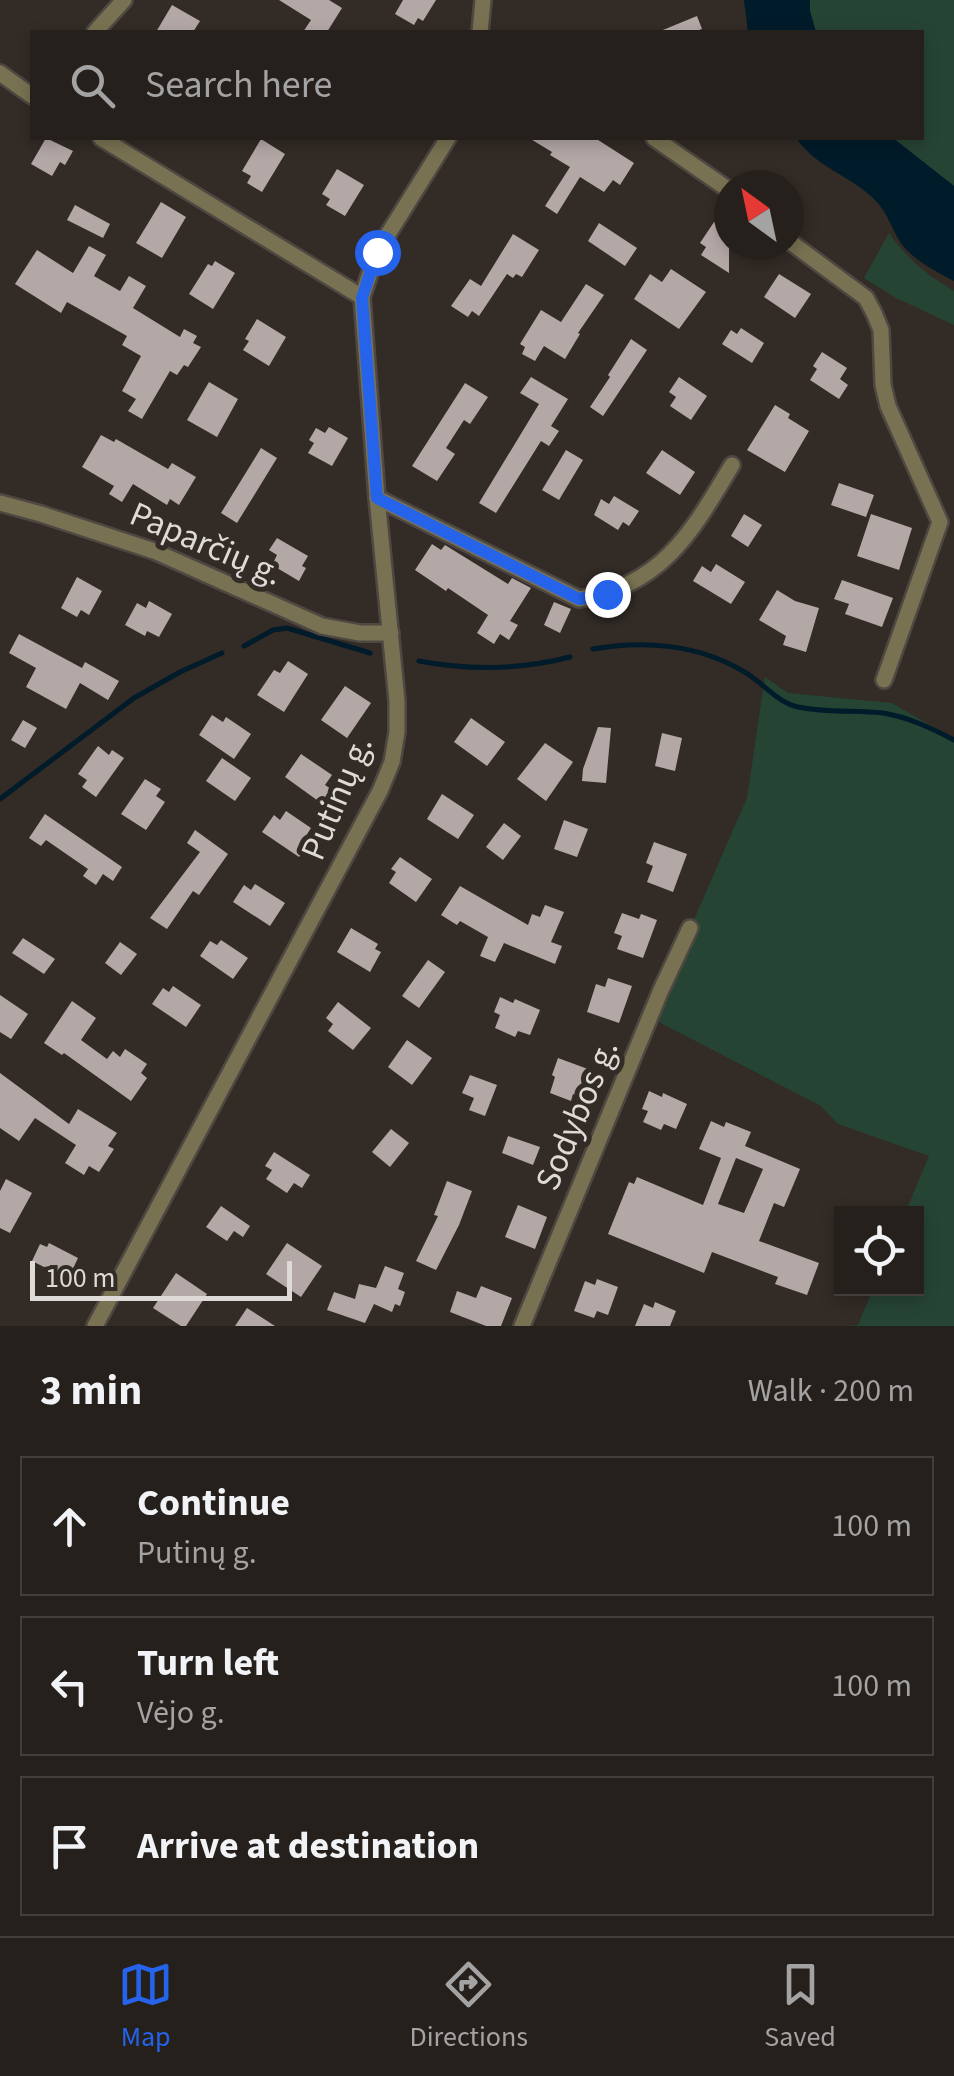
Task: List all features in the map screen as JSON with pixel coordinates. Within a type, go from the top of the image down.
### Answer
[{"type":"street","points":[[97,30],[124,0]]},
{"type":"street","points":[[481,30],[483,0]]},
{"type":"street","points":[[3,82],[30,92]]},
{"type":"street","points":[[104,140],[362,298]]},
{"type":"street","name":"Putinų g.","points":[[95,1326],[380,792],[392,762],[397,701],[362,298],[377,252],[447,140]]},
{"type":"street","points":[[657,140],[714,180]]},
{"type":"street","points":[[804,252],[866,298],[874,313],[882,330],[882,385],[888,406],[940,522],[884,680]]},
{"type":"street","points":[[377,498],[579,599],[607,594],[668,557],[689,535],[732,465]]},
{"type":"street","name":"Paparčių g.","points":[[0,503],[154,551],[322,626],[360,633],[391,633]]},
{"type":"street","name":"Sodybos g.","points":[[522,1326],[690,928]]},
{"type":"green space","points":[[810,0],[954,0],[954,186],[896,140],[924,140],[924,30],[815,30]]},
{"type":"green space","points":[[889,233],[918,266],[954,291],[954,325],[864,278]]},
{"type":"green space","points":[[765,677],[788,693],[892,703],[954,739],[954,1326],[846,1326],[858,1325],[870,1296],[924,1296],[924,1206],[908,1206],[929,1156],[838,1124],[821,1106],[651,1018],[747,798]]},
{"type":"water","points":[[744,0],[810,0],[815,30],[748,30]]},
{"type":"water","points":[[798,140],[896,140],[954,186],[954,281],[908,252],[875,200]]},
{"type":"building","points":[[279,0],[329,0],[342,8],[328,30],[304,30],[311,20]]},
{"type":"building","points":[[403,0],[436,0],[423,21],[418,18],[414,25],[395,14]]},
{"type":"building","points":[[172,5],[200,21],[194,30],[157,30]]},
{"type":"building","points":[[697,16],[702,29],[699,30],[663,30]]},
{"type":"building","points":[[45,140],[73,151],[52,176],[31,164]]},
{"type":"building","points":[[260,140],[285,154],[262,192],[247,183],[251,176],[242,171]]},
{"type":"building","points":[[532,140],[598,140],[634,163],[620,185],[613,180],[604,192],[580,177],[557,214],[545,206],[570,167],[550,155],[552,152]]},
{"type":"building","points":[[337,169],[364,185],[345,216],[326,205],[330,199],[322,194]]},
{"type":"building","points":[[161,202],[186,217],[162,258],[136,243]]},
{"type":"building","points":[[75,205],[110,224],[103,238],[67,220]]},
{"type":"building","points":[[714,222],[714,260],[729,260],[729,273],[701,255],[706,247],[700,243]]},
{"type":"building","points":[[599,223],[637,248],[625,266],[588,241]]},
{"type":"building","points":[[513,234],[539,250],[522,277],[507,274],[479,316],[472,311],[468,317],[451,306],[470,279],[481,286]]},
{"type":"building","points":[[89,246],[106,255],[94,276],[120,291],[129,276],[146,286],[133,308],[180,337],[184,329],[197,336],[193,343],[201,347],[188,367],[184,365],[177,375],[170,371],[142,419],[128,411],[136,399],[122,391],[141,356],[122,345],[127,336],[67,302],[61,313],[15,284],[37,250],[73,273]]},
{"type":"building","points":[[215,261],[235,273],[213,309],[189,294],[208,264],[212,266]]},
{"type":"building","points":[[671,269],[706,292],[679,329],[634,299],[650,274],[662,282]]},
{"type":"building","points":[[779,274],[811,294],[795,318],[764,297]]},
{"type":"building","points":[[586,284],[604,295],[565,359],[544,346],[535,361],[522,354],[525,347],[520,344],[541,310],[561,322]]},
{"type":"building","points":[[257,319],[286,337],[269,366],[243,350]]},
{"type":"building","points":[[741,328],[764,343],[752,363],[722,344],[731,330],[737,334]]},
{"type":"building","points":[[631,339],[647,350],[603,416],[590,407]]},
{"type":"building","points":[[822,352],[847,368],[840,379],[848,385],[839,399],[810,380]]},
{"type":"building","points":[[531,377],[568,399],[551,426],[559,431],[549,446],[541,441],[496,513],[479,503],[539,404],[520,393]]},
{"type":"building","points":[[679,377],[707,396],[691,420],[670,406],[676,397],[669,392]]},
{"type":"building","points":[[209,382],[238,399],[217,437],[187,420]]},
{"type":"building","points":[[465,383],[488,397],[470,424],[464,420],[446,448],[455,454],[437,481],[412,466]]},
{"type":"building","points":[[775,405],[809,431],[785,472],[747,450]]},
{"type":"building","points":[[329,427],[348,438],[332,466],[308,453],[314,443],[309,440],[316,428],[325,433]]},
{"type":"building","points":[[101,435],[114,442],[116,439],[168,469],[172,463],[196,477],[179,505],[170,499],[167,505],[133,484],[122,502],[109,494],[114,486],[82,467]]},
{"type":"building","points":[[261,448],[277,458],[237,523],[221,513]]},
{"type":"building","points":[[566,450],[583,460],[559,500],[542,490]]},
{"type":"building","points":[[662,450],[695,472],[680,495],[646,473]]},
{"type":"building","points":[[839,483],[874,495],[866,517],[831,505]]},
{"type":"building","points":[[614,496],[639,511],[629,526],[623,522],[618,530],[594,515],[601,499],[609,504]]},
{"type":"building","points":[[744,514],[762,525],[748,547],[731,536]]},
{"type":"building","points":[[871,514],[912,528],[899,570],[857,556]]},
{"type":"building","points":[[277,538],[308,556],[299,581],[272,565],[277,555],[269,550]]},
{"type":"building","points":[[432,544],[441,550],[445,545],[508,584],[512,578],[531,588],[510,621],[518,625],[509,640],[500,634],[494,644],[477,633],[488,615],[415,570]]},
{"type":"building","points":[[716,564],[745,582],[731,604],[693,581],[702,566],[711,572]]},
{"type":"building","points":[[77,577],[102,591],[89,615],[81,610],[77,617],[61,608]]},
{"type":"building","points":[[842,580],[893,598],[882,627],[845,614],[849,604],[834,599]]},
{"type":"building","points":[[777,590],[795,601],[819,608],[806,652],[783,645],[786,636],[759,620]]},
{"type":"building","points":[[149,601],[172,614],[159,637],[147,631],[145,636],[125,625],[137,603],[146,608]]},
{"type":"building","points":[[554,602],[571,609],[560,633],[544,625]]},
{"type":"building","points":[[19,634],[82,668],[85,662],[119,681],[108,700],[80,683],[66,709],[26,687],[36,668],[9,653]]},
{"type":"building","points":[[288,661],[308,674],[284,712],[257,695],[274,670],[280,673]]},
{"type":"building","points":[[345,686],[371,703],[347,738],[321,720]]},
{"type":"building","points":[[212,715],[223,722],[226,717],[251,734],[234,759],[199,735]]},
{"type":"building","points":[[471,718],[505,742],[487,766],[454,742]]},
{"type":"building","points":[[23,720],[37,728],[25,748],[11,740]]},
{"type":"building","points":[[598,727],[611,728],[606,783],[582,781]]},
{"type":"building","points":[[662,733],[682,738],[675,771],[655,766]]},
{"type":"building","points":[[545,743],[573,762],[546,801],[517,779]]},
{"type":"building","points":[[98,746],[109,755],[112,750],[124,758],[96,797],[82,787],[87,780],[78,774]]},
{"type":"building","points":[[301,754],[332,775],[325,785],[331,789],[321,803],[285,777]]},
{"type":"building","points":[[222,758],[251,778],[235,801],[206,781]]},
{"type":"building","points":[[145,779],[161,789],[156,796],[165,802],[146,830],[121,814]]},
{"type":"building","points":[[442,794],[474,815],[458,839],[427,819]]},
{"type":"building","points":[[286,811],[311,828],[304,839],[309,843],[299,857],[262,832],[274,815],[280,820]]},
{"type":"building","points":[[45,814],[122,867],[113,881],[103,874],[96,885],[83,876],[88,869],[46,840],[41,846],[29,838]]},
{"type":"building","points":[[564,820],[588,829],[577,857],[554,849]]},
{"type":"building","points":[[504,823],[521,836],[503,860],[486,847]]},
{"type":"building","points":[[195,830],[228,854],[199,895],[193,891],[167,929],[150,918],[200,852],[187,843]]},
{"type":"building","points":[[654,842],[687,854],[673,892],[647,882],[653,866],[646,863]]},
{"type":"building","points":[[400,857],[432,879],[416,902],[389,883],[396,872],[391,869]]},
{"type":"building","points":[[255,884],[285,903],[270,926],[233,902],[244,885],[251,890]]},
{"type":"building","points":[[460,886],[528,925],[532,914],[540,917],[545,905],[564,912],[551,942],[562,946],[555,964],[504,943],[495,962],[480,956],[488,937],[441,915]]},
{"type":"building","points":[[622,913],[657,920],[643,958],[617,949],[622,936],[614,933]]},
{"type":"building","points":[[351,928],[378,944],[375,949],[381,952],[370,972],[337,952]]},
{"type":"building","points":[[23,938],[55,959],[44,974],[12,953]]},
{"type":"building","points":[[221,940],[248,958],[233,979],[200,956],[210,941],[217,945]]},
{"type":"building","points":[[120,942],[137,954],[121,975],[105,963]]},
{"type":"building","points":[[428,960],[445,972],[419,1008],[402,996]]},
{"type":"building","points":[[608,978],[632,986],[619,1023],[587,1012],[596,984],[605,987]]},
{"type":"building","points":[[173,986],[201,1005],[186,1027],[152,1004],[163,988],[169,992]]},
{"type":"building","points":[[0,995],[28,1014],[11,1039],[0,1032]]},
{"type":"building","points":[[500,997],[540,1010],[530,1035],[518,1031],[515,1037],[495,1028],[500,1015],[494,1012]]},
{"type":"building","points":[[72,1001],[96,1018],[81,1040],[107,1059],[113,1051],[120,1057],[125,1049],[147,1064],[141,1073],[147,1078],[131,1101],[44,1043]]},
{"type":"building","points":[[338,1002],[371,1028],[353,1050],[328,1031],[333,1024],[326,1018]]},
{"type":"building","points":[[407,1040],[432,1058],[412,1085],[388,1067]]},
{"type":"building","points":[[558,1058],[596,1072],[586,1099],[573,1094],[571,1101],[550,1093]]},
{"type":"building","points":[[0,1073],[69,1124],[78,1109],[117,1133],[108,1146],[114,1149],[99,1172],[89,1166],[84,1175],[65,1163],[76,1145],[35,1118],[19,1141],[0,1128]]},
{"type":"building","points":[[470,1075],[497,1085],[485,1116],[469,1110],[474,1098],[462,1093]]},
{"type":"building","points":[[649,1091],[687,1104],[676,1129],[664,1124],[661,1130],[643,1122],[648,1111],[642,1109]]},
{"type":"building","points":[[711,1121],[724,1127],[726,1122],[751,1132],[745,1146],[800,1169],[784,1207],[774,1203],[759,1241],[819,1263],[807,1295],[775,1284],[778,1277],[712,1252],[704,1273],[608,1234],[629,1182],[634,1184],[637,1177],[703,1205],[721,1158],[699,1149]],"holes":[[[736,1158],[763,1169],[744,1213],[718,1204]]]},
{"type":"building","points":[[391,1129],[409,1143],[390,1167],[372,1152]]},
{"type":"building","points":[[508,1136],[540,1147],[533,1165],[502,1153]]},
{"type":"building","points":[[274,1152],[310,1175],[302,1188],[294,1183],[287,1193],[266,1179],[272,1170],[265,1166]]},
{"type":"building","points":[[6,1179],[32,1193],[10,1233],[0,1228],[0,1191]]},
{"type":"building","points":[[447,1181],[472,1191],[436,1270],[416,1261],[438,1216],[434,1215]]},
{"type":"building","points":[[518,1205],[547,1217],[535,1249],[505,1237]]},
{"type":"building","points":[[221,1206],[250,1226],[243,1237],[234,1231],[227,1241],[206,1227]]},
{"type":"building","points":[[49,1243],[78,1258],[68,1279],[32,1261],[40,1244],[47,1247]]},
{"type":"building","points":[[287,1243],[322,1266],[301,1297],[266,1274]]},
{"type":"building","points":[[385,1266],[404,1273],[398,1289],[405,1292],[400,1306],[395,1304],[392,1312],[374,1304],[365,1323],[327,1310],[334,1292],[355,1299],[359,1284],[376,1288]]},
{"type":"building","points":[[176,1273],[207,1294],[186,1326],[153,1308]]},
{"type":"building","points":[[597,1279],[618,1287],[608,1315],[597,1311],[594,1318],[574,1311],[585,1281],[595,1285]]},
{"type":"building","points":[[481,1286],[512,1298],[501,1326],[486,1326],[450,1312],[457,1291],[476,1298]]},
{"type":"building","points":[[655,1302],[676,1311],[670,1326],[635,1326],[644,1304],[653,1308]]},
{"type":"building","points":[[247,1308],[275,1326],[235,1326]]},
{"type":"waterway","points":[[244,646],[273,630],[287,628],[370,653]]},
{"type":"waterway","points":[[593,649],[650,645],[706,654],[741,670],[790,705],[892,715],[954,740]]},
{"type":"waterway","points":[[0,799],[134,698],[222,653]]},
{"type":"waterway","points":[[419,661],[495,668],[570,657]]},
{"type":"route","points":[[377,252],[362,298],[377,498],[579,599],[607,594]]}]
